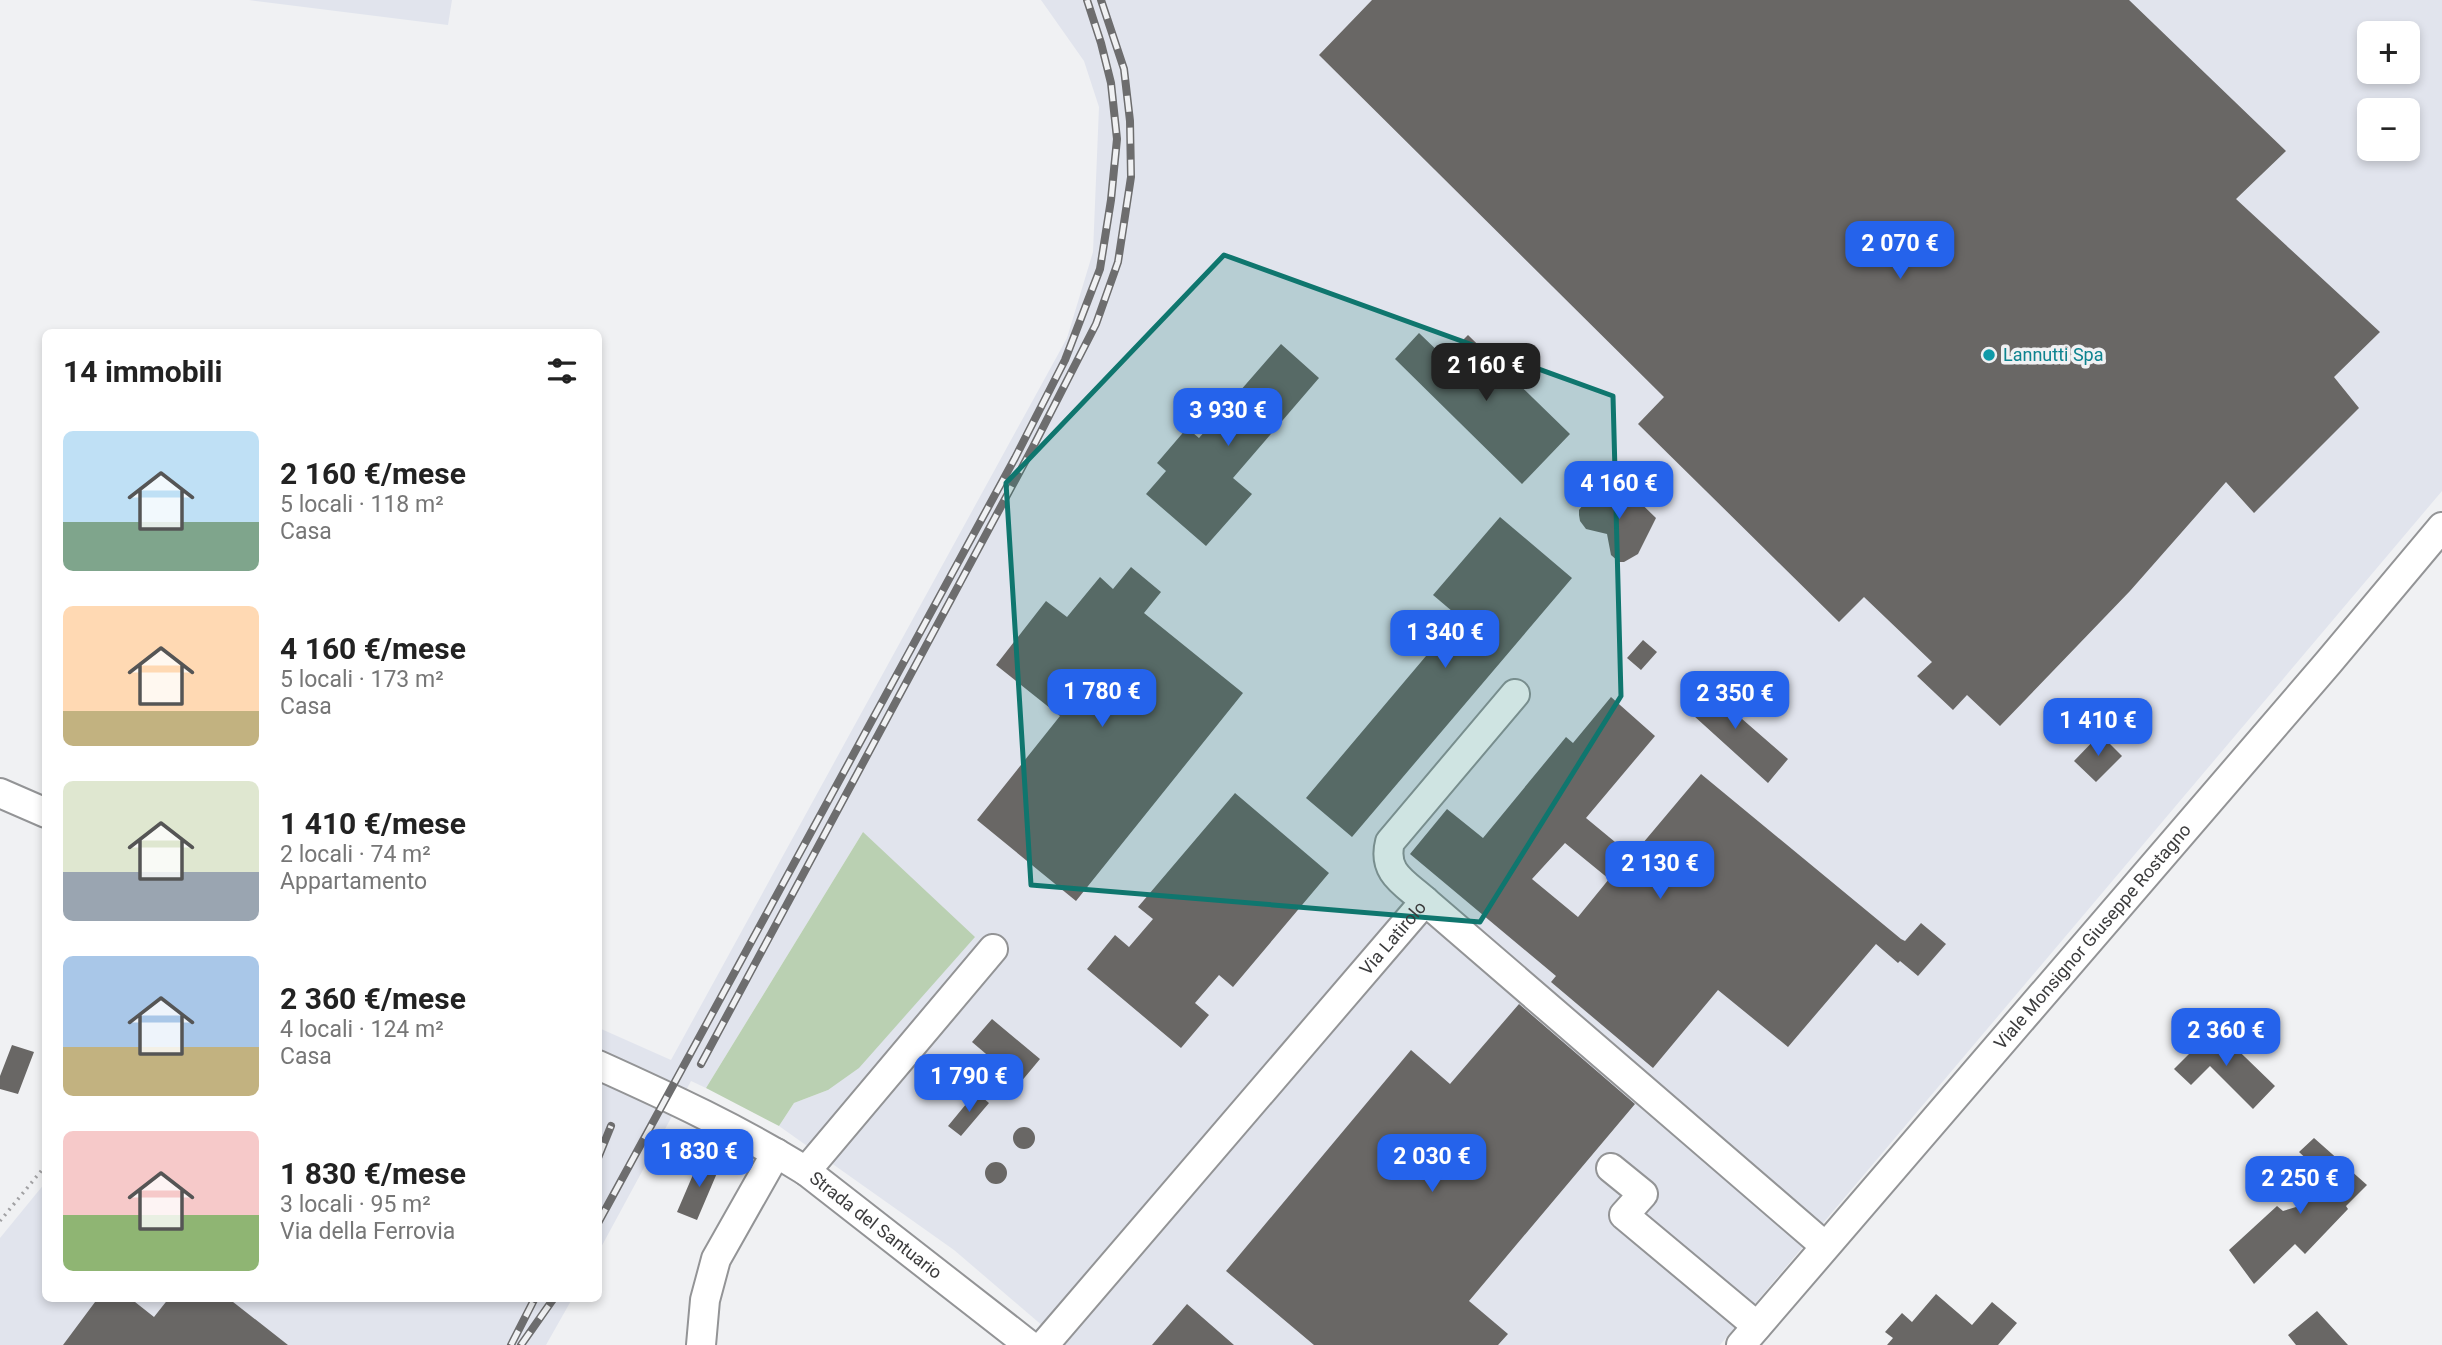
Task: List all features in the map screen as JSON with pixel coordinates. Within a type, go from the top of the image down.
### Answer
[{"type":"street","name":"Viale Monsignor Giuseppe Rostagno","points":[[1749,1335],[2442,527]]},
{"type":"street","points":[[1425,901],[1391,871],[1387,856],[1390,842],[1515,694]]},
{"type":"street","points":[[0,793],[42,811]]},
{"type":"street","name":"Via Latirolo","points":[[1044,1345],[1425,901],[1825,1246]]},
{"type":"street","points":[[806,1171],[993,949]]},
{"type":"street","name":"Strada del Santuario","points":[[602,1067],[667,1096],[806,1171],[1029,1345]]},
{"type":"street","points":[[701,1345],[705,1300],[716,1259],[776,1153]]},
{"type":"street","points":[[1611,1168],[1643,1194],[1624,1215],[1749,1335]]},
{"type":"path","points":[[0,1221],[42,1170]]},
{"type":"highlighted area","points":[[1224,255],[1613,396],[1621,696],[1480,922],[1031,885],[1006,483]]},
{"type":"shaded area","points":[[249,0],[452,0],[448,25]]},
{"type":"shaded area","points":[[1041,0],[2442,0],[2442,491],[1720,1345],[1065,1345],[954,1250],[779,1126],[794,1103],[828,1090],[863,832],[706,1088],[691,1081],[602,1245],[602,1029],[671,1060],[1067,338],[1093,252],[1099,107],[1084,61]]},
{"type":"shaded area","points":[[42,1187],[42,1302],[570,1302],[546,1345],[0,1345],[0,1238]]},
{"type":"green space","points":[[863,832],[975,937],[859,1068],[828,1090],[794,1103],[779,1126],[706,1088]]},
{"type":"building","name":"Lannutti Spa","points":[[1372,0],[2129,0],[2286,151],[2236,199],[2380,332],[2334,377],[2359,408],[2254,513],[2226,482],[2130,591],[2000,726],[1967,695],[1953,710],[1917,676],[1932,662],[1864,597],[1839,622],[1638,424],[1664,397],[1319,55]]},
{"type":"building","points":[[1419,333],[1445,358],[1468,335],[1570,434],[1522,484],[1395,359]]},
{"type":"building","points":[[1281,344],[1319,378],[1233,478],[1252,494],[1206,546],[1146,494],[1166,471],[1157,463],[1187,428],[1199,438]]},
{"type":"building","points":[[1622,485],[1656,518],[1638,554],[1619,562],[1611,555],[1607,534],[1586,529],[1580,521],[1579,510],[1586,501]]},
{"type":"building","points":[[1500,517],[1572,578],[1352,837],[1306,798],[1459,617],[1433,595]]},
{"type":"building","points":[[1131,567],[1161,592],[1144,613],[1243,693],[1076,901],[977,820],[1060,716],[996,665],[1046,601],[1067,617],[1100,577],[1113,589]]},
{"type":"building","points":[[1643,640],[1657,652],[1641,670],[1627,658]]},
{"type":"building","points":[[1706,680],[1730,700],[1726,705],[1788,759],[1768,783],[1683,706]]},
{"type":"building","points":[[1611,697],[1655,736],[1586,818],[1632,856],[1701,774],[1901,939],[1905,941],[1921,923],[1946,944],[1918,976],[1876,944],[1788,1047],[1718,990],[1653,1068],[1551,982],[1556,976],[1410,854],[1447,809],[1483,838],[1566,737],[1573,743]],"holes":[[[1565,843],[1609,879],[1578,917],[1532,879]]]},
{"type":"building","points":[[2100,734],[2122,756],[2096,782],[2074,761]]},
{"type":"building","points":[[1235,793],[1329,873],[1233,987],[1219,975],[1195,1003],[1209,1015],[1181,1048],[1087,969],[1115,935],[1129,947],[1153,919],[1138,907]]},
{"type":"building","points":[[1519,1004],[1635,1104],[1469,1301],[1508,1334],[1498,1345],[1314,1345],[1226,1271],[1411,1050],[1450,1084]]},
{"type":"building","points":[[992,1019],[1040,1059],[1020,1083],[972,1042]]},
{"type":"building","points":[[2215,1028],[2275,1086],[2253,1109],[2210,1066],[2191,1085],[2174,1069]]},
{"type":"building","points":[[12,1045],[34,1052],[18,1094],[0,1089],[0,1076]]},
{"type":"building","points":[[976,1092],[989,1103],[961,1136],[948,1126]]},
{"type":"building","points":[[1024,1127],[1034,1134],[1035,1138],[1028,1148],[1024,1149],[1014,1142],[1013,1138],[1020,1128]]},
{"type":"building","points":[[2314,1138],[2367,1185],[2305,1254],[2295,1244],[2254,1284],[2229,1250],[2277,1206],[2283,1211],[2296,1207],[2326,1177],[2299,1152]]},
{"type":"building","points":[[701,1156],[720,1166],[697,1220],[677,1212]]},
{"type":"building","points":[[996,1162],[1004,1165],[1007,1173],[1004,1181],[996,1184],[988,1181],[985,1173],[988,1165]]},
{"type":"building","points":[[1936,1294],[1972,1325],[1992,1302],[2017,1323],[1998,1345],[1887,1345],[1893,1338],[1885,1332],[1902,1313],[1912,1322]]},
{"type":"building","points":[[95,1302],[135,1302],[154,1317],[166,1302],[233,1302],[288,1345],[63,1345]]},
{"type":"building","points":[[1187,1304],[1234,1345],[1152,1345]]},
{"type":"building","points":[[2317,1311],[2348,1345],[2296,1345],[2288,1335]]},
{"type":"railway","points":[[602,1216],[1015,458],[1065,360],[1100,269],[1117,139],[1111,83],[1087,0]]},
{"type":"railway","points":[[701,1064],[1033,447],[1096,324],[1118,262],[1131,177],[1130,121],[1124,69],[1101,0]]},
{"type":"railway","points":[[602,1148],[611,1126]]},
{"type":"railway","points":[[511,1345],[533,1302]]},
{"type":"railway","points":[[521,1345],[551,1302]]},
{"type":"place","name":"Lannutti Spa","points":[[1989,355]]}]
